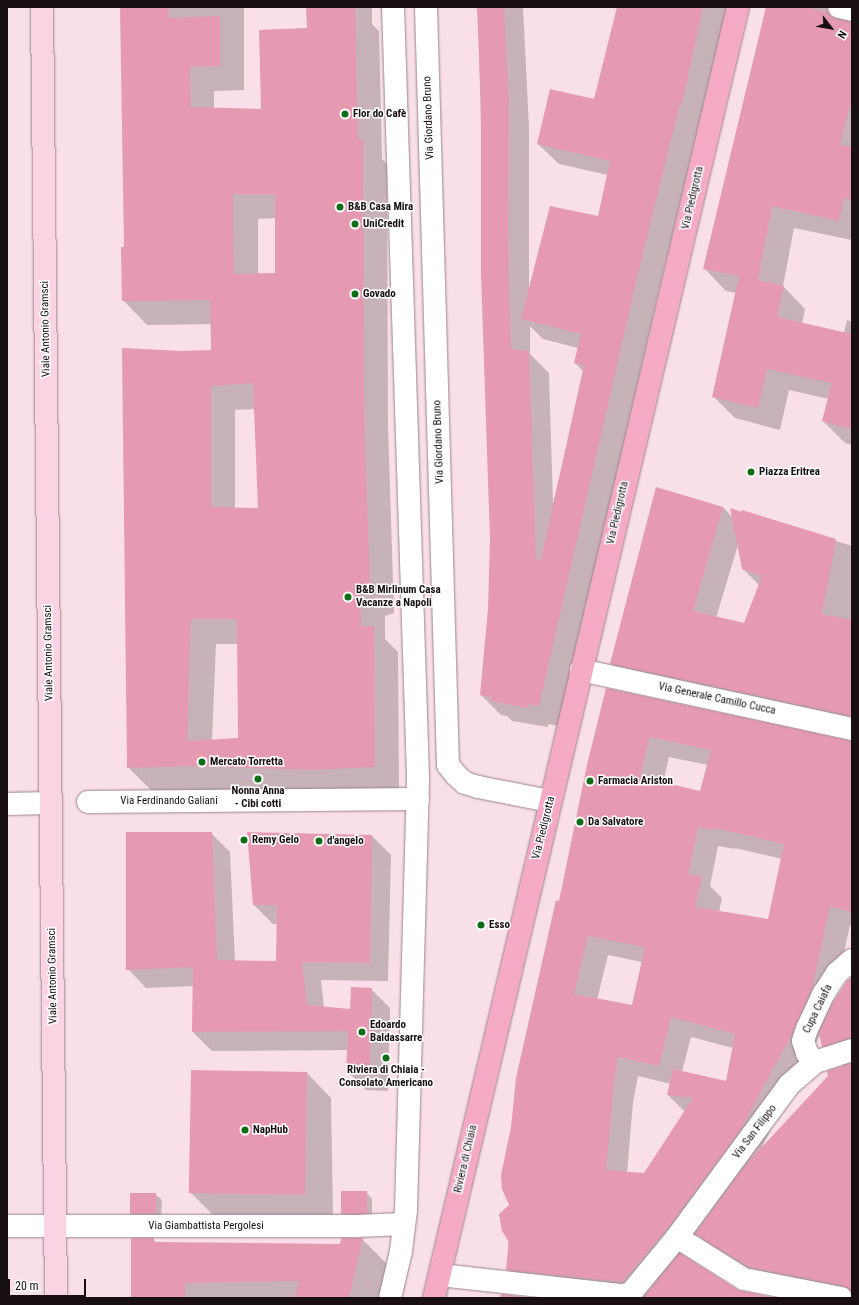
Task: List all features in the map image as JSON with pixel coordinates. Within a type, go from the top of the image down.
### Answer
[{"type":"main road","name":"Via Piedigrotta","points":[[498,1019],[738,7]]},
{"type":"main road","name":"Riviera di Chiaia","points":[[434,1298],[498,1019]]},
{"type":"street","name":"Viale Antonio Gramsci","points":[[42,7],[56,1298]]},
{"type":"street","points":[[390,1298],[401,1251],[404,1224],[418,799],[393,7]]},
{"type":"street","name":"Via Giordano Bruno","points":[[426,7],[448,765],[465,783],[478,787],[550,801]]},
{"type":"street","points":[[839,7],[852,10]]},
{"type":"street","name":"Via Generale Camillo Cucca","points":[[581,670],[852,728]]},
{"type":"street","name":"Via Ferdinando Galiani","points":[[88,802],[418,799]]},
{"type":"street","points":[[7,804],[51,803]]},
{"type":"street","name":"Cupa Caiafa","points":[[815,1062],[807,1053],[803,1041],[807,1029],[824,993],[837,973],[852,960]]},
{"type":"street","name":"Via San Filippo","points":[[440,1275],[627,1295],[636,1289],[677,1237],[790,1084],[815,1062],[852,1050]]},
{"type":"street","name":"Via Giambattista Pergolesi","points":[[7,1226],[340,1226],[404,1224]]},
{"type":"street","points":[[677,1237],[744,1279],[841,1298]]},
{"type":"building","points":[[120,7],[168,7],[169,18],[220,16],[220,66],[190,67],[191,107],[261,109],[259,30],[307,28],[306,7],[355,7],[358,139],[363,139],[364,400],[370,589],[360,592],[361,626],[374,626],[375,767],[314,770],[190,766],[127,768],[122,348],[181,351],[211,350],[210,300],[122,301],[121,247],[124,247]],"holes":[[[233,194],[275,194],[275,273],[234,274]],[[253,383],[258,508],[211,507],[211,386]],[[191,619],[237,619],[238,738],[187,741]]]},
{"type":"building","points":[[477,7],[504,7],[509,106],[508,229],[511,349],[529,351],[536,559],[541,560],[584,365],[574,363],[581,334],[521,319],[550,206],[598,216],[610,161],[537,144],[550,89],[594,99],[617,7],[703,7],[682,104],[680,103],[636,282],[539,706],[528,704],[528,708],[491,701],[491,697],[480,695],[488,609],[490,539],[481,274],[481,106]]},
{"type":"building","points":[[766,7],[806,7],[828,13],[836,19],[852,22],[852,97],[840,145],[852,147],[852,200],[844,198],[839,221],[772,206],[758,280],[784,286],[777,317],[852,334],[852,429],[822,421],[832,383],[767,369],[758,408],[712,397],[739,276],[703,269]]},
{"type":"building","points":[[656,487],[723,507],[693,611],[744,623],[762,576],[742,569],[730,508],[742,512],[742,510],[836,539],[822,614],[852,620],[852,716],[610,664]]},
{"type":"building","points":[[606,688],[852,741],[852,912],[830,906],[812,988],[793,1032],[741,1129],[667,1229],[622,1282],[506,1270],[509,1242],[502,1231],[499,1214],[509,1205],[502,1189],[501,1175],[511,1127],[516,1078],[556,900],[559,901],[587,765]],"holes":[[[649,737],[711,750],[700,791],[640,777]],[[698,827],[715,830],[715,828],[784,844],[768,919],[695,907],[702,877],[688,874]],[[588,936],[645,947],[632,1005],[574,994]],[[671,1017],[735,1034],[726,1081],[673,1069],[667,1095],[693,1098],[644,1173],[606,1170],[614,1082],[618,1057],[659,1066]]]},
{"type":"building","points":[[126,832],[212,832],[217,960],[276,961],[277,905],[253,905],[247,832],[372,835],[370,963],[302,962],[307,1005],[350,1009],[351,987],[372,988],[370,1073],[346,1072],[348,1031],[192,1032],[193,967],[126,970]]},
{"type":"building","points":[[852,977],[852,1038],[822,1047],[819,1033],[835,999],[847,981]]},
{"type":"building","points":[[852,1063],[852,1293],[843,1286],[749,1267],[695,1234],[747,1163],[828,1076],[827,1071]]},
{"type":"building","points":[[191,1070],[307,1072],[305,1195],[189,1193]]},
{"type":"building","points":[[341,1191],[367,1191],[367,1214],[341,1214]]},
{"type":"building","points":[[130,1193],[156,1193],[156,1214],[130,1214]]},
{"type":"building","points":[[131,1238],[154,1238],[154,1242],[340,1244],[341,1238],[363,1238],[349,1298],[295,1298],[299,1281],[185,1283],[185,1298],[131,1298]]},
{"type":"building","points":[[680,1253],[738,1290],[776,1298],[643,1298]]},
{"type":"building","points":[[501,1294],[535,1298],[500,1298]]},
{"type":"place","name":"Flor do Cafè","points":[[345,114]]},
{"type":"place","name":"B&B Casa Mira","points":[[340,207]]},
{"type":"place","name":"UniCredit","points":[[355,224]]},
{"type":"place","name":"Govado","points":[[355,294]]},
{"type":"place","name":"Piazza Eritrea","points":[[751,472]]},
{"type":"place","name":"B&B Mirlinum Casa Vacanze a Napoli","points":[[348,597]]},
{"type":"place","name":"Mercato Torretta","points":[[202,762]]},
{"type":"place","name":"Nonna Anna - Cibi cotti","points":[[258,779]]},
{"type":"place","name":"Farmacia Ariston","points":[[590,781]]},
{"type":"place","name":"Da Salvatore","points":[[580,822]]},
{"type":"place","name":"Remy Gelo","points":[[244,840]]},
{"type":"place","name":"d'angelo","points":[[319,841]]},
{"type":"place","name":"Esso","points":[[481,925]]},
{"type":"place","name":"Edoardo Baldassarre","points":[[362,1032]]},
{"type":"place","name":"Riviera di Chiaia - Consolato Americano","points":[[386,1058]]},
{"type":"place","name":"NapHub","points":[[245,1130]]}]
